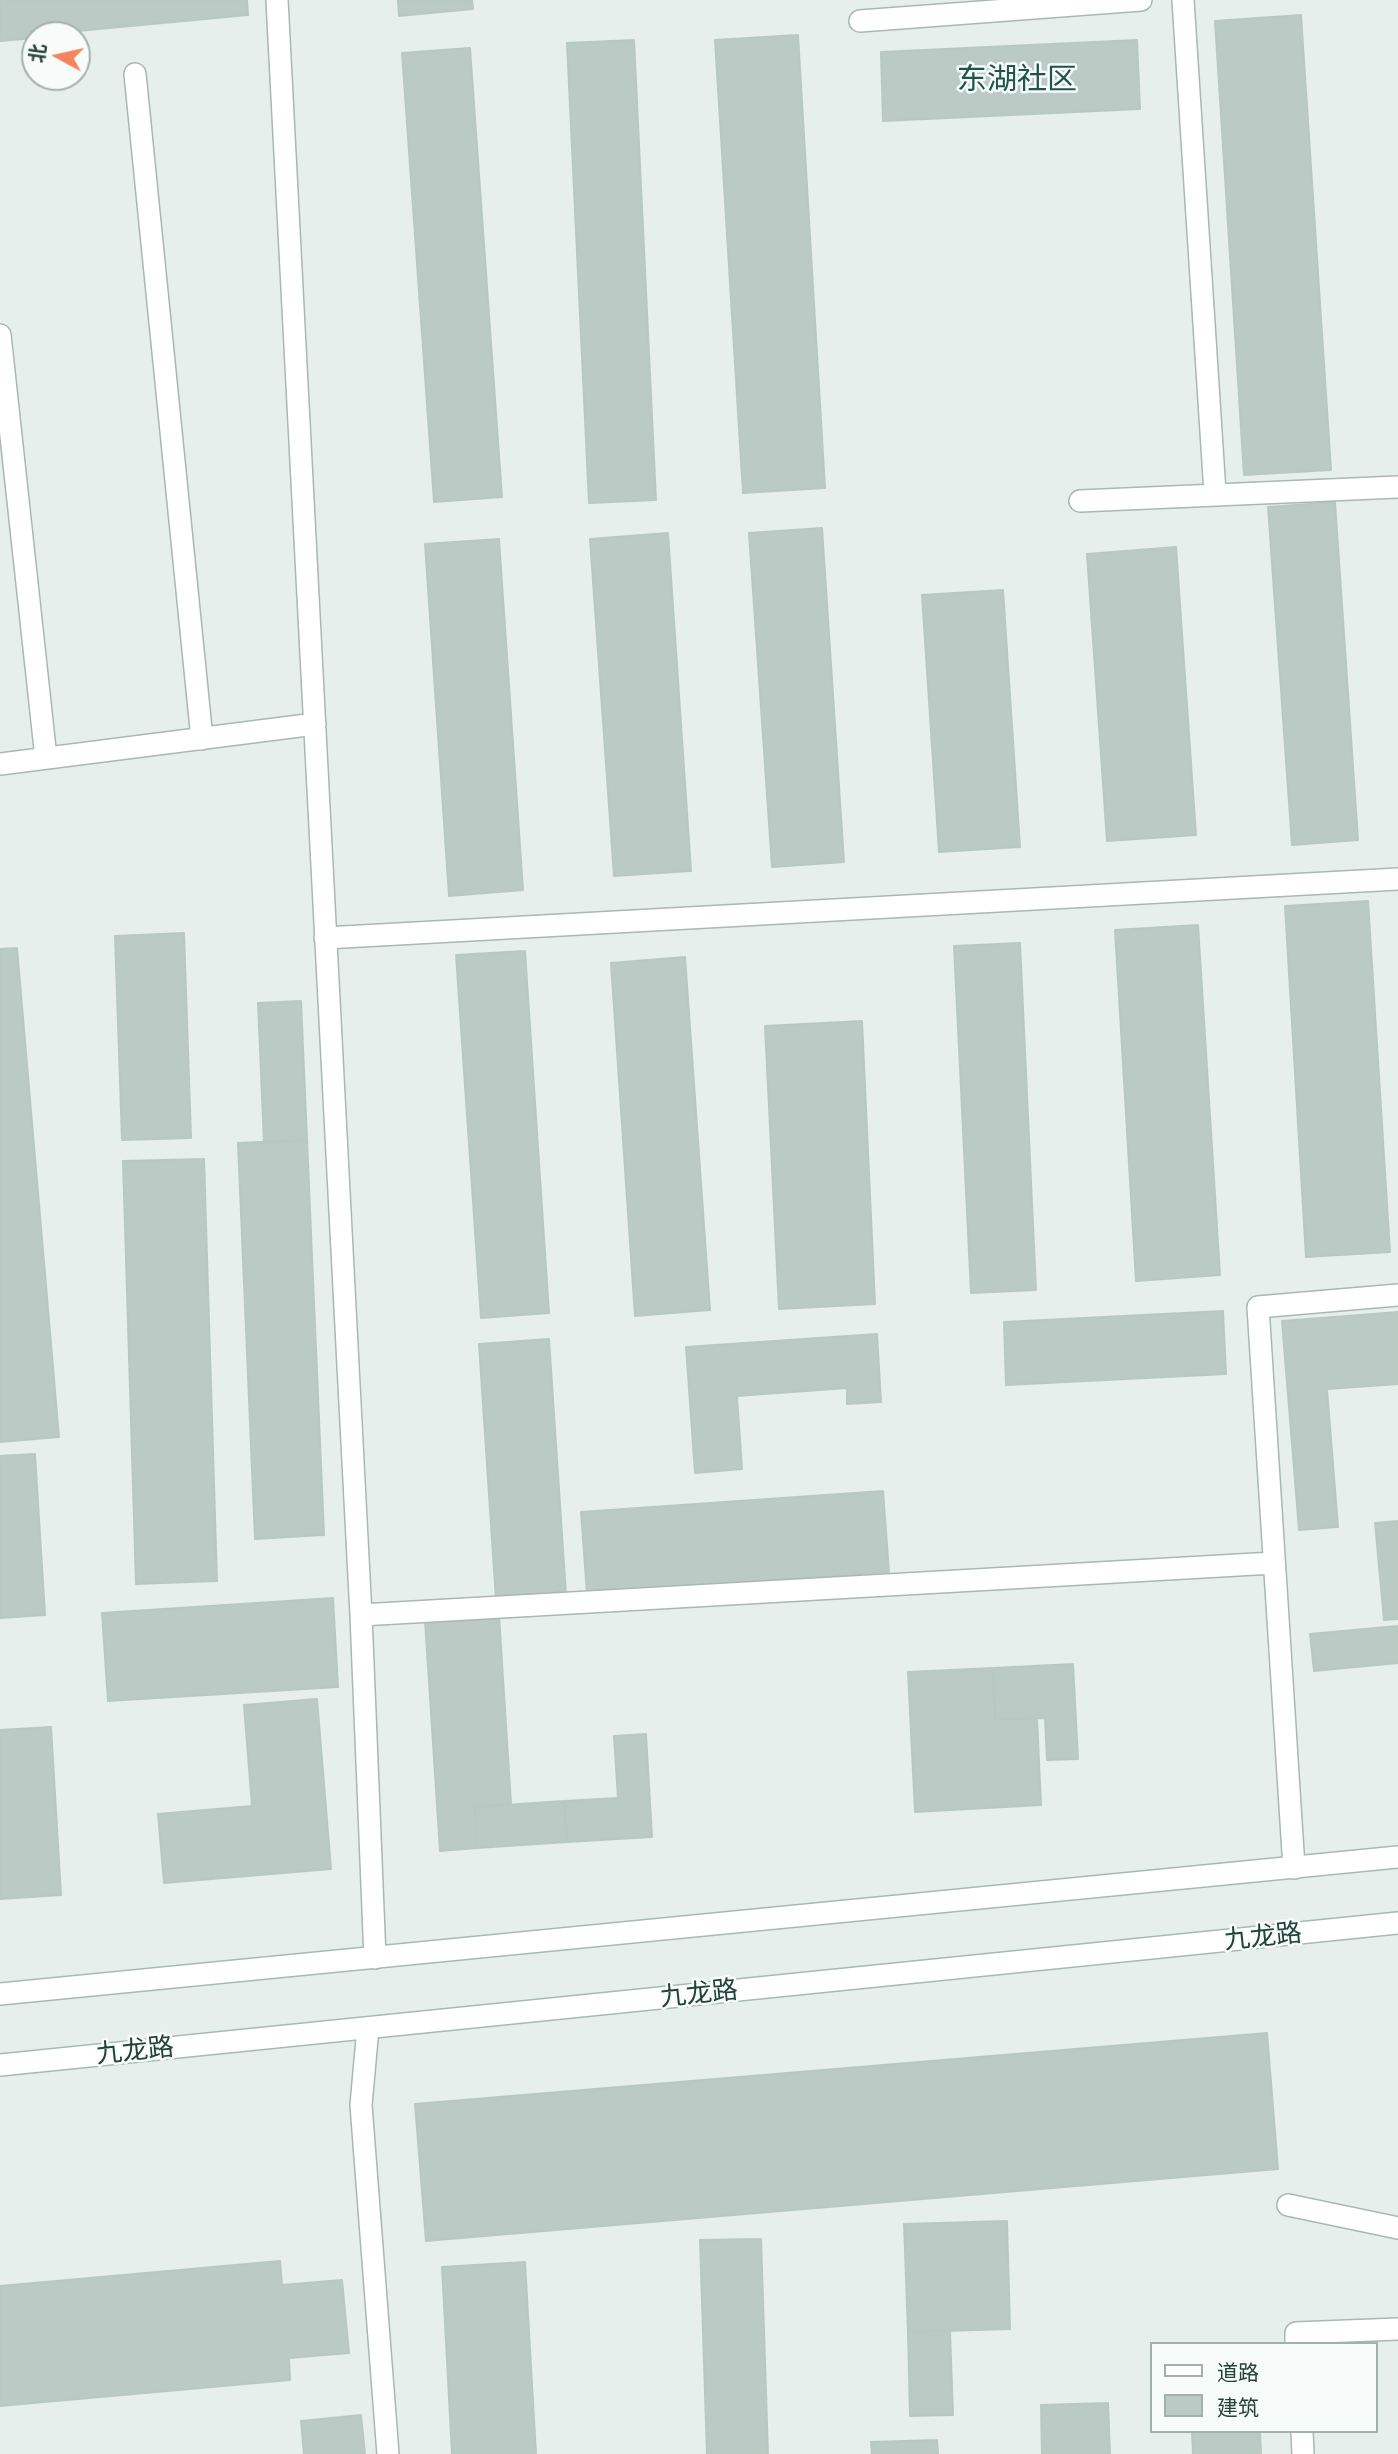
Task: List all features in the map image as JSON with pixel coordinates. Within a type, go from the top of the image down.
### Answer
[{"type":"street","points":[[277,0],[361,1615],[375,1958]]},
{"type":"street","points":[[860,21],[1140,0]]},
{"type":"street","points":[[1183,0],[1215,493]]},
{"type":"street","points":[[135,74],[202,739]]},
{"type":"street","points":[[0,335],[46,758]]},
{"type":"street","points":[[1080,501],[1398,487]]},
{"type":"street","points":[[0,764],[315,724]]},
{"type":"street","points":[[326,937],[1398,879]]},
{"type":"street","points":[[1294,1868],[1258,1307],[1398,1295]]},
{"type":"street","points":[[361,1615],[1273,1563]]},
{"type":"street","points":[[0,1994],[1398,1857]]},
{"type":"street","name":"九龙路","points":[[0,2065],[1398,1923]]},
{"type":"street","points":[[368,2028],[361,2105],[388,2454]]},
{"type":"street","points":[[1288,2205],[1398,2228]]},
{"type":"street","points":[[1296,2342],[1296,2333],[1398,2329]]},
{"type":"street","points":[[1302,2433],[1304,2454]]},
{"type":"building","points":[[0,0],[247,0],[248,15],[91,30],[91,21],[21,21],[21,39],[0,41]]},
{"type":"building","points":[[398,0],[472,0],[473,9],[399,16]]},
{"type":"building","points":[[1301,15],[1331,470],[1244,475],[1215,21]]},
{"type":"building","points":[[798,35],[825,488],[743,493],[715,40]]},
{"type":"building","points":[[634,40],[656,500],[589,503],[567,43]]},
{"type":"building","points":[[1137,40],[1140,109],[883,121],[881,52]]},
{"type":"building","points":[[470,48],[502,497],[434,502],[402,53]]},
{"type":"building","points":[[1335,502],[1358,840],[1292,845],[1268,507]]},
{"type":"building","points":[[822,528],[844,862],[772,867],[749,533]]},
{"type":"building","points":[[668,533],[691,871],[614,876],[590,539]]},
{"type":"building","points":[[499,539],[523,890],[449,896],[425,544]]},
{"type":"building","points":[[1176,547],[1196,835],[1107,841],[1087,554]]},
{"type":"building","points":[[1003,590],[1020,847],[939,852],[922,595]]},
{"type":"building","points":[[1368,901],[1390,1252],[1306,1257],[1285,906]]},
{"type":"building","points":[[1198,925],[1220,1275],[1136,1281],[1115,930]]},
{"type":"building","points":[[184,933],[191,1138],[122,1140],[115,936]]},
{"type":"building","points":[[1020,943],[1036,1290],[971,1293],[954,946]]},
{"type":"building","points":[[17,948],[59,1437],[0,1442],[0,949]]},
{"type":"building","points":[[525,951],[549,1313],[481,1318],[456,955]]},
{"type":"building","points":[[685,957],[710,1310],[635,1316],[611,963]]},
{"type":"building","points":[[301,1001],[307,1140],[264,1142],[258,1003]]},
{"type":"building","points":[[862,1021],[875,1304],[779,1309],[765,1026]]},
{"type":"building","points":[[307,1140],[324,1535],[255,1539],[238,1143]]},
{"type":"building","points":[[204,1159],[217,1581],[136,1584],[123,1161]]},
{"type":"building","points":[[1223,1311],[1226,1374],[1006,1385],[1004,1322]]},
{"type":"building","points":[[1398,1312],[1398,1384],[1327,1389],[1338,1527],[1299,1530],[1282,1321]]},
{"type":"building","points":[[877,1334],[881,1402],[847,1404],[847,1388],[737,1396],[742,1469],[695,1473],[686,1347]]},
{"type":"building","points":[[549,1339],[566,1595],[496,1600],[479,1344]]},
{"type":"building","points":[[35,1454],[45,1615],[0,1618],[0,1456]]},
{"type":"building","points":[[883,1491],[889,1572],[587,1593],[581,1512]]},
{"type":"building","points":[[1398,1521],[1398,1619],[1384,1620],[1375,1523]]},
{"type":"building","points":[[333,1598],[338,1687],[108,1701],[102,1613]]},
{"type":"building","points":[[499,1615],[511,1804],[475,1807],[477,1848],[440,1851],[425,1620]]},
{"type":"building","points":[[1398,1626],[1398,1663],[1314,1671],[1310,1634]]},
{"type":"building","points":[[1073,1664],[1078,1759],[1047,1760],[1045,1718],[995,1720],[993,1668]]},
{"type":"building","points":[[993,1668],[995,1720],[1037,1718],[1041,1805],[915,1812],[908,1672]]},
{"type":"building","points":[[317,1699],[331,1869],[164,1883],[158,1814],[252,1806],[244,1705]]},
{"type":"building","points":[[51,1727],[61,1895],[0,1899],[0,1730]]},
{"type":"building","points":[[646,1734],[652,1837],[567,1842],[564,1801],[618,1798],[614,1736]]},
{"type":"building","points":[[564,1801],[567,1842],[477,1848],[475,1807]]},
{"type":"building","points":[[1267,2033],[1278,2169],[426,2241],[415,2104]]},
{"type":"building","points":[[1007,2221],[1010,2329],[908,2332],[904,2224]]},
{"type":"building","points":[[761,2239],[768,2454],[707,2454],[700,2240]]},
{"type":"building","points":[[280,2261],[282,2285],[342,2280],[349,2353],[289,2358],[290,2380],[0,2406],[0,2286]]},
{"type":"building","points":[[525,2262],[536,2454],[452,2454],[442,2267]]},
{"type":"building","points":[[950,2331],[953,2415],[910,2416],[908,2332]]},
{"type":"building","points":[[1108,2403],[1110,2454],[1042,2454],[1041,2405]]},
{"type":"building","points":[[361,2415],[365,2454],[304,2454],[301,2421]]},
{"type":"building","points":[[1192,2433],[1260,2433],[1261,2454],[1193,2454]]},
{"type":"building","points":[[937,2440],[938,2454],[872,2454],[871,2442]]},
{"type":"district","name":"东湖社区","points":[[1017,80]]}]
